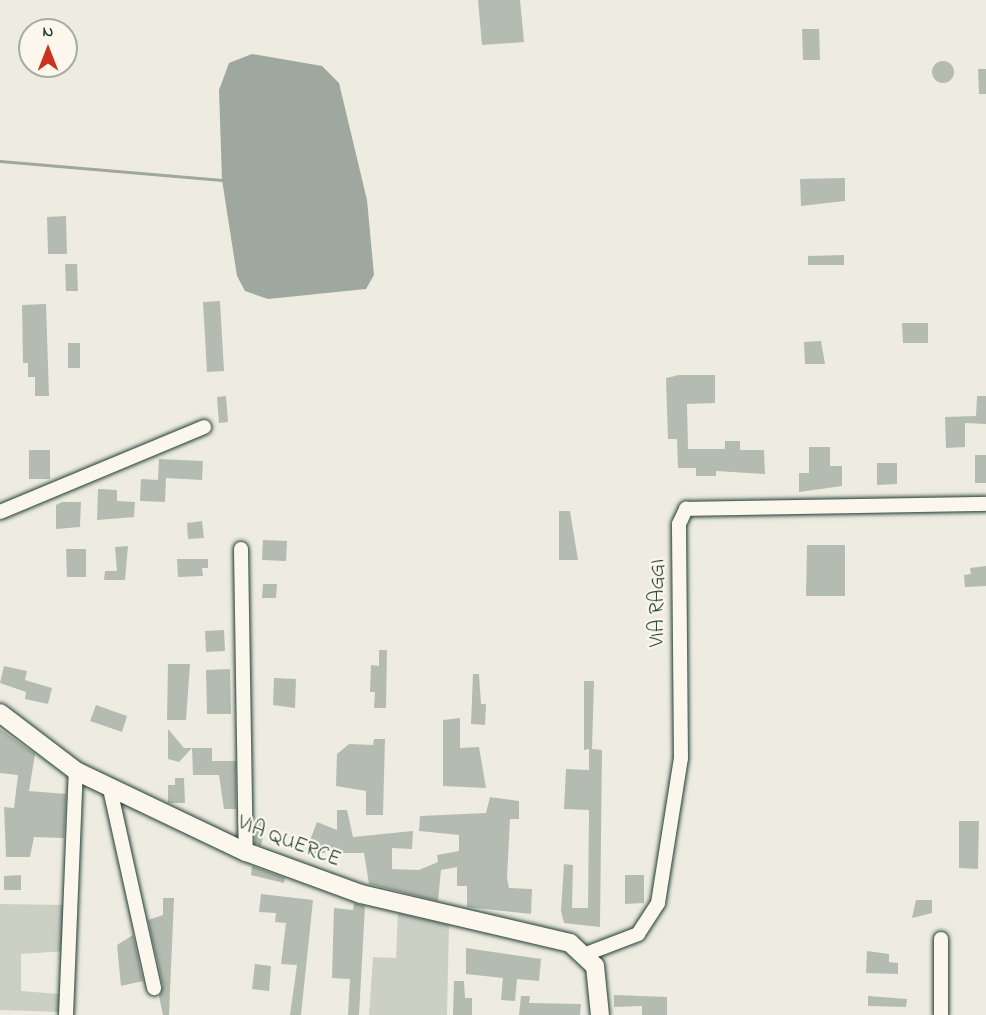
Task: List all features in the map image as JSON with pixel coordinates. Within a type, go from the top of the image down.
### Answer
[{"type":"street","points":[[0,512],[204,427]]},
{"type":"street","name":"VIA RAGGI","points":[[586,954],[638,934],[658,903],[681,758],[679,524],[686,509],[986,504]]},
{"type":"street","points":[[240,549],[246,852]]},
{"type":"street","name":"VIA QUERCE","points":[[0,713],[76,771],[246,852],[361,894],[557,938],[586,954]]},
{"type":"street","points":[[66,1015],[76,771]]},
{"type":"street","points":[[110,789],[154,988]]},
{"type":"street","points":[[941,939],[941,1015]]},
{"type":"street","points":[[586,954],[595,966],[600,1015]]},
{"type":"shaded area","points":[[252,54],[322,66],[339,83],[367,200],[374,275],[366,289],[268,299],[245,291],[237,276],[222,180],[219,90],[229,63]]},
{"type":"shaded area","points":[[0,904],[67,905],[67,951],[21,954],[21,991],[60,994],[60,1012],[0,1010]]},
{"type":"shaded area","points":[[398,913],[449,925],[447,1015],[369,1015],[373,957],[396,958]]},
{"type":"building","points":[[478,0],[520,0],[524,42],[482,45]]},
{"type":"building","points":[[802,29],[819,29],[820,60],[803,60]]},
{"type":"building","points":[[943,61],[951,64],[954,72],[951,80],[943,83],[935,80],[932,72],[935,64]]},
{"type":"building","points":[[978,69],[986,69],[986,94],[979,94]]},
{"type":"building","points":[[845,178],[845,201],[801,206],[800,179]]},
{"type":"building","points":[[66,216],[67,254],[48,254],[47,217]]},
{"type":"building","points":[[844,255],[844,265],[808,265],[808,256]]},
{"type":"building","points":[[65,264],[77,264],[78,291],[66,291]]},
{"type":"building","points":[[220,301],[224,371],[207,372],[203,302]]},
{"type":"building","points":[[46,304],[49,396],[35,396],[35,377],[28,377],[28,363],[23,363],[22,305]]},
{"type":"building","points":[[902,323],[928,323],[928,343],[903,343]]},
{"type":"building","points":[[821,341],[825,364],[805,364],[804,342]]},
{"type":"building","points":[[68,343],[80,343],[80,368],[68,368]]},
{"type":"building","points":[[679,375],[715,375],[715,403],[687,404],[688,449],[725,449],[725,441],[740,441],[740,450],[764,450],[765,474],[716,471],[716,476],[696,476],[696,468],[678,468],[677,439],[668,439],[666,378]]},
{"type":"building","points":[[226,396],[228,422],[219,423],[217,397]]},
{"type":"building","points":[[977,396],[986,396],[986,424],[965,423],[965,447],[946,448],[945,417],[976,416]]},
{"type":"building","points":[[809,447],[830,447],[830,466],[842,466],[842,486],[799,492],[799,473],[809,473]]},
{"type":"building","points":[[29,450],[50,450],[50,479],[29,479]]},
{"type":"building","points":[[975,455],[986,455],[986,483],[975,483]]},
{"type":"building","points":[[159,459],[203,461],[202,480],[166,478],[165,502],[140,501],[141,479],[158,480]]},
{"type":"building","points":[[877,463],[897,463],[897,484],[877,485]]},
{"type":"building","points":[[98,489],[117,490],[117,501],[135,502],[134,517],[97,520]]},
{"type":"building","points":[[62,502],[81,502],[80,527],[56,529],[56,505]]},
{"type":"building","points":[[559,511],[570,511],[578,560],[559,560]]},
{"type":"building","points":[[202,521],[204,538],[188,539],[187,523]]},
{"type":"building","points":[[263,540],[287,541],[286,561],[262,560]]},
{"type":"building","points":[[807,545],[845,545],[845,596],[806,596]]},
{"type":"building","points":[[128,546],[125,580],[104,580],[105,571],[117,571],[115,547]]},
{"type":"building","points":[[66,549],[86,549],[86,577],[67,577]]},
{"type":"building","points":[[177,559],[208,559],[208,568],[202,568],[203,576],[178,577]]},
{"type":"building","points":[[986,566],[986,586],[965,587],[964,575],[971,574],[970,568]]},
{"type":"building","points":[[263,584],[277,584],[276,598],[262,598]]},
{"type":"building","points":[[224,630],[225,651],[206,652],[205,631]]},
{"type":"building","points":[[379,650],[387,650],[386,708],[374,708],[375,692],[370,692],[371,665],[379,666]]},
{"type":"building","points":[[168,664],[190,664],[186,720],[167,720]]},
{"type":"building","points":[[4,666],[27,671],[25,680],[52,688],[48,704],[25,699],[26,692],[0,683]]},
{"type":"building","points":[[230,669],[231,714],[207,714],[206,670]]},
{"type":"building","points":[[473,674],[479,674],[481,704],[486,704],[485,725],[471,724]]},
{"type":"building","points":[[274,678],[296,679],[295,708],[273,705]]},
{"type":"building","points":[[584,681],[594,681],[592,749],[602,750],[600,927],[564,923],[561,911],[564,864],[573,865],[572,908],[588,908],[589,810],[564,809],[566,769],[589,770],[589,749],[584,750]]},
{"type":"building","points":[[96,705],[127,716],[122,732],[90,721]]},
{"type":"building","points":[[460,718],[460,748],[479,747],[486,788],[443,786],[443,720]]},
{"type":"building","points":[[0,729],[35,754],[29,791],[66,794],[64,838],[34,837],[30,857],[6,857],[4,807],[14,808],[18,775],[0,773]]},
{"type":"building","points":[[168,729],[184,748],[192,748],[179,762],[168,759]]},
{"type":"building","points":[[374,739],[385,739],[383,815],[366,815],[366,791],[336,786],[337,754],[349,744],[373,745]]},
{"type":"building","points":[[192,748],[212,748],[212,761],[236,761],[236,809],[224,809],[219,775],[193,775]]},
{"type":"building","points":[[175,778],[184,778],[185,803],[168,803],[168,785],[175,785]]},
{"type":"building","points":[[490,797],[519,801],[519,819],[510,819],[507,878],[509,888],[532,889],[531,914],[467,907],[467,886],[457,886],[457,867],[441,870],[438,901],[369,884],[364,853],[305,853],[317,822],[337,830],[337,810],[347,810],[353,837],[413,831],[412,849],[392,848],[392,869],[419,870],[438,862],[437,855],[459,851],[459,835],[419,831],[420,816],[486,813]]},
{"type":"building","points":[[256,818],[266,820],[261,846],[255,843]]},
{"type":"building","points":[[959,821],[979,821],[978,869],[959,868]]},
{"type":"building","points":[[252,866],[285,878],[284,883],[251,875]]},
{"type":"building","points":[[21,875],[21,890],[4,890],[4,876]]},
{"type":"building","points":[[625,875],[644,875],[644,903],[625,904]]},
{"type":"building","points":[[261,894],[313,900],[301,1015],[290,1015],[297,965],[281,964],[286,923],[275,922],[276,913],[259,912]]},
{"type":"building","points":[[163,898],[174,898],[169,1015],[163,1015],[159,996],[163,986],[148,920],[163,915]]},
{"type":"building","points":[[916,900],[932,900],[932,913],[912,918]]},
{"type":"building","points":[[354,903],[365,906],[359,1015],[348,1015],[350,979],[332,978],[334,908],[353,910]]},
{"type":"building","points":[[133,935],[143,981],[121,986],[117,945]]},
{"type":"building","points":[[466,948],[541,959],[539,981],[517,979],[515,1001],[501,1000],[503,978],[466,974]]},
{"type":"building","points":[[867,951],[889,954],[889,962],[898,963],[898,974],[866,973]]},
{"type":"building","points":[[255,964],[271,966],[269,991],[252,989]]},
{"type":"building","points":[[454,981],[464,981],[465,998],[472,998],[472,1015],[453,1015]]},
{"type":"building","points":[[614,995],[667,997],[667,1015],[642,1015],[642,1006],[614,1007]]},
{"type":"building","points":[[521,996],[530,996],[529,1003],[581,1004],[580,1015],[519,1015]]},
{"type":"building","points":[[868,996],[907,999],[906,1007],[868,1006]]},
{"type":"waterway","points":[[0,161],[222,180]]}]
